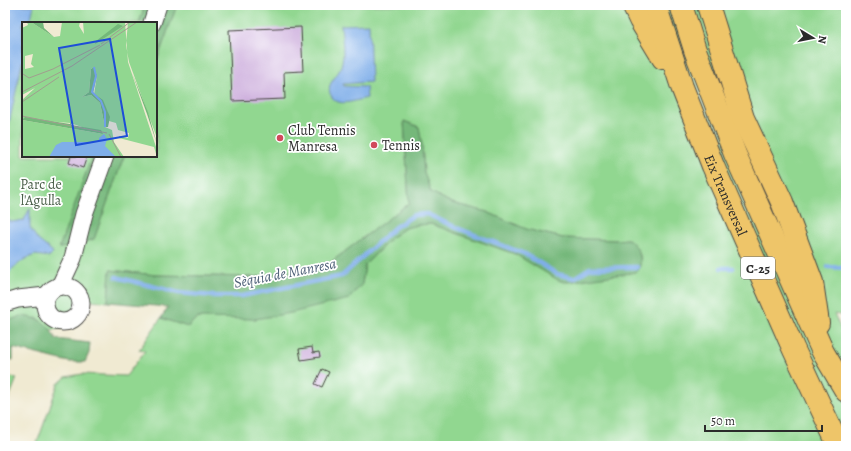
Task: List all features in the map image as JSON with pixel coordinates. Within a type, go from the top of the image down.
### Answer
[{"type":"highway","points":[[633,5],[640,20],[682,87]]},
{"type":"highway","name":"Eix Transversal","points":[[655,5],[682,87],[717,174],[794,350],[839,446]]},
{"type":"highway","name":"Eix Transversal","points":[[681,5],[695,50],[735,154],[822,352],[846,391]]},
{"type":"highway","points":[[708,5],[742,118],[782,202],[812,282],[822,352]]},
{"type":"street","points":[[152,22],[158,5]]},
{"type":"street","points":[[66,287],[84,214],[104,157]]},
{"type":"street","points":[[66,287],[79,294],[81,306],[78,314],[71,320],[62,322],[54,320],[49,316],[46,302],[52,289],[66,287]]},
{"type":"street","points":[[12,301],[46,302]]},
{"type":"green space","name":"Parc de l'Agulla","points":[[5,5],[145,5],[139,22],[22,22],[22,157],[92,157],[60,248],[94,239],[124,157],[157,157],[157,60],[177,5],[846,5],[846,316],[834,314],[846,341],[846,446],[36,446],[58,384],[66,377],[82,374],[126,376],[145,351],[139,350],[161,318],[188,327],[196,319],[362,284],[365,265],[392,237],[405,228],[431,224],[515,254],[561,281],[569,282],[634,272],[639,266],[641,261],[638,250],[628,239],[563,238],[526,229],[487,212],[452,203],[431,192],[424,173],[419,127],[404,121],[409,203],[327,265],[255,277],[156,275],[110,270],[108,302],[90,300],[75,327],[51,330],[37,318],[5,322]]},
{"type":"green space","points":[[145,5],[177,5],[157,60],[157,22],[139,22]]},
{"type":"green space","points":[[404,121],[419,127],[424,173],[431,192],[452,203],[487,212],[526,229],[563,238],[628,239],[635,245],[639,253],[640,266],[638,271],[565,282],[558,280],[515,254],[431,224],[405,228],[392,237],[365,265],[362,284],[349,299],[291,313],[255,319],[198,318],[188,327],[161,318],[168,307],[108,302],[110,270],[156,275],[255,277],[327,265],[409,203]]},
{"type":"green space","points":[[92,157],[124,157],[94,239],[71,247],[59,248]]},
{"type":"green space","points":[[21,316],[33,318],[42,322],[56,339],[90,343],[89,353],[85,362],[69,362],[13,348],[13,360],[5,359],[5,322]]},
{"type":"green space","points":[[5,376],[17,378],[5,408]]},
{"type":"water","points":[[5,5],[34,5],[30,22],[22,22],[22,64],[5,142]]},
{"type":"water","points":[[369,24],[371,82],[343,84],[344,86],[366,87],[367,98],[343,103],[339,102],[332,97],[329,90],[330,85],[340,69],[343,56],[341,25]]},
{"type":"water","points":[[30,208],[30,228],[38,240],[53,252],[50,257],[35,255],[25,259],[8,272],[5,260],[5,219],[12,222],[24,220]]},
{"type":"building","points":[[301,27],[303,71],[284,72],[285,99],[232,101],[229,30]]},
{"type":"building","points":[[71,157],[87,157],[83,168],[69,163]]},
{"type":"building","points":[[312,347],[313,353],[319,352],[320,357],[301,360],[299,349]]},
{"type":"building","points":[[322,369],[329,372],[322,387],[315,384]]},
{"type":"waterway","name":"Sèquia de Manresa","points":[[116,277],[179,293],[214,296],[242,296],[342,276],[395,227],[414,215],[427,214],[457,228],[525,254],[557,274],[574,278],[590,268],[637,267]]},
{"type":"waterway","name":"Sèquia de Manresa","points":[[828,267],[846,268]]},
{"type":"waterway","points":[[5,277],[10,268]]},
{"type":"waterway","name":"Sèquia de Manresa","points":[[721,268],[733,268]]},
{"type":"place","name":"Club Tennis Manresa","points":[[280,138]]},
{"type":"place","name":"Tennis","points":[[374,145]]}]
